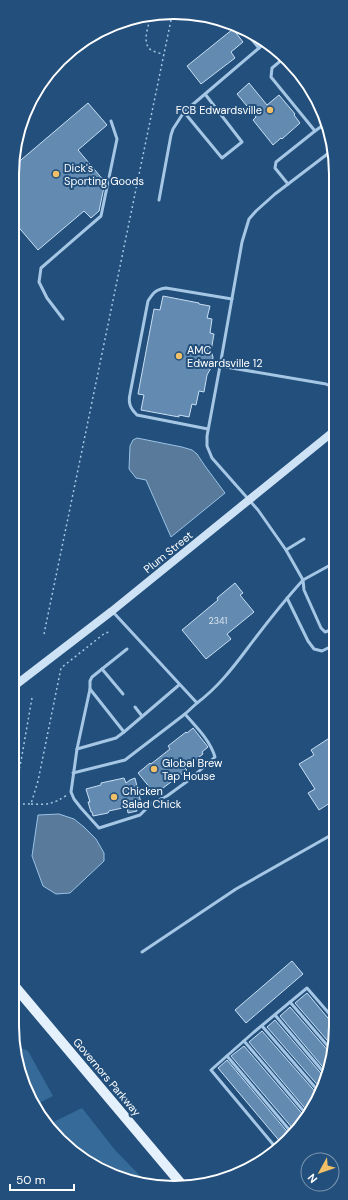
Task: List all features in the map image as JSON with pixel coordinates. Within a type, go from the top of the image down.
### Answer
[{"type":"main road","name":"Plum Street","points":[[19,682],[112,611],[329,435]]},
{"type":"main road","name":"Governors Parkway","points":[[19,991],[179,1181]]},
{"type":"lane","points":[[253,41],[259,48]]},
{"type":"lane","points":[[159,200],[171,135],[173,129],[184,112],[261,46]]},
{"type":"lane","points":[[280,61],[272,68],[272,77],[315,131]]},
{"type":"lane","points":[[184,112],[222,158],[242,142],[205,94]]},
{"type":"lane","points":[[63,319],[47,298],[39,282],[41,268],[101,216],[117,138],[111,121]]},
{"type":"lane","points":[[288,184],[275,168],[276,162],[322,126]]},
{"type":"lane","points":[[328,154],[256,210],[249,219],[242,242],[207,436],[208,446],[212,458],[258,510],[286,550],[303,580],[304,590],[321,628],[325,632],[329,630]]},
{"type":"lane","points":[[208,429],[136,415],[128,402],[148,301],[152,294],[159,288],[166,288],[232,299]]},
{"type":"lane","points":[[220,366],[329,386]]},
{"type":"lane","points":[[286,550],[304,539]]},
{"type":"lane","points":[[73,773],[125,760],[185,714],[208,695],[223,679],[303,580],[329,566]]},
{"type":"lane","points":[[287,598],[308,641],[314,649],[322,651],[329,648]]},
{"type":"lane","points":[[112,611],[197,703]]},
{"type":"lane","points":[[127,649],[92,677],[90,681],[90,689],[73,773],[71,792],[74,799],[99,828],[140,814],[152,804],[167,796],[189,780],[215,757],[213,749],[185,714]]},
{"type":"lane","points":[[102,669],[123,694]]},
{"type":"lane","points":[[77,749],[116,738],[179,684]]},
{"type":"lane","points":[[90,689],[124,732]]},
{"type":"lane","points":[[135,707],[142,716]]},
{"type":"lane","points":[[142,952],[236,890],[329,836]]},
{"type":"lane","points":[[274,1144],[211,1070],[308,988],[329,1013]]},
{"type":"lane","points":[[290,1002],[328,1046]]},
{"type":"lane","points":[[275,1015],[323,1071]]},
{"type":"lane","points":[[262,1026],[316,1088]]},
{"type":"lane","points":[[244,1041],[304,1111]]},
{"type":"lane","points":[[227,1056],[289,1130]]},
{"type":"path","points":[[44,634],[171,19]]},
{"type":"path","points":[[150,21],[146,36],[147,44],[152,51],[164,55]]},
{"type":"path","points":[[31,804],[38,781],[61,668],[105,634],[110,632]]},
{"type":"path","points":[[19,770],[32,698]]},
{"type":"path","points":[[19,804],[42,805],[54,803],[71,792]]},
{"type":"shaded area","points":[[137,438],[192,450],[197,454],[225,493],[171,537],[146,480],[136,478],[129,469],[130,446],[133,440]]},
{"type":"shaded area","points":[[59,814],[74,819],[96,839],[104,853],[104,861],[70,893],[56,894],[43,886],[32,856],[38,815]]},
{"type":"shaded area","points":[[20,1048],[28,1051],[53,1096],[39,1103],[27,1076]]},
{"type":"shaded area","points":[[82,1108],[115,1150],[142,1178],[124,1173],[96,1160],[72,1143],[53,1122]]},
{"type":"building","points":[[231,30],[235,32],[243,42],[231,52],[235,58],[201,84],[187,66]]},
{"type":"building","name":"FCB Edwardsville","points":[[249,83],[267,105],[279,95],[295,114],[294,115],[300,123],[273,145],[253,120],[256,117],[237,94]]},
{"type":"building","name":"Dick's Sporting Goods","points":[[88,103],[107,125],[78,150],[105,182],[99,211],[91,218],[84,211],[38,250],[19,228],[19,161]]},
{"type":"building","name":"AMC Edwardsville 12","points":[[163,296],[210,306],[207,318],[212,319],[210,333],[214,334],[211,351],[213,357],[212,366],[207,375],[204,392],[199,391],[196,405],[192,404],[189,417],[179,415],[179,417],[141,410],[144,395],[138,394],[154,309],[160,310]]},
{"type":"building","points":[[235,583],[243,593],[240,595],[254,612],[227,634],[231,639],[206,659],[182,630],[218,600],[217,598]]},
{"type":"building","points":[[193,728],[208,747],[202,752],[203,754],[185,768],[187,770],[155,794],[138,773],[170,749],[168,746]]},
{"type":"building","points":[[329,738],[329,804],[319,810],[308,793],[315,789],[299,764],[314,755],[311,750]]},
{"type":"building","name":"Chicken Salad Chick","points":[[124,778],[126,783],[135,778],[141,803],[135,805],[137,811],[128,813],[127,807],[93,816],[88,802],[90,802],[86,789],[101,785],[101,783]]},
{"type":"building","points":[[292,961],[303,974],[246,1023],[235,1010]]},
{"type":"building","points":[[307,993],[329,1019],[328,1042],[295,1003]]},
{"type":"building","points":[[290,1007],[327,1050],[323,1068],[280,1016]]},
{"type":"building","points":[[275,1020],[322,1074],[317,1085],[267,1027]]},
{"type":"building","points":[[262,1031],[315,1091],[305,1108],[249,1042]]},
{"type":"building","points":[[244,1046],[302,1113],[292,1127],[231,1056]]},
{"type":"building","points":[[227,1060],[287,1132],[284,1136],[279,1140],[218,1068]]},
{"type":"place","name":"FCB Edwardsville","points":[[270,110]]},
{"type":"place","name":"Dick's Sporting Goods","points":[[56,174]]},
{"type":"place","name":"AMC Edwardsville 12","points":[[179,356]]},
{"type":"place","name":"Global Brew Tap House","points":[[154,769]]},
{"type":"place","name":"Chicken Salad Chick","points":[[114,797]]}]
